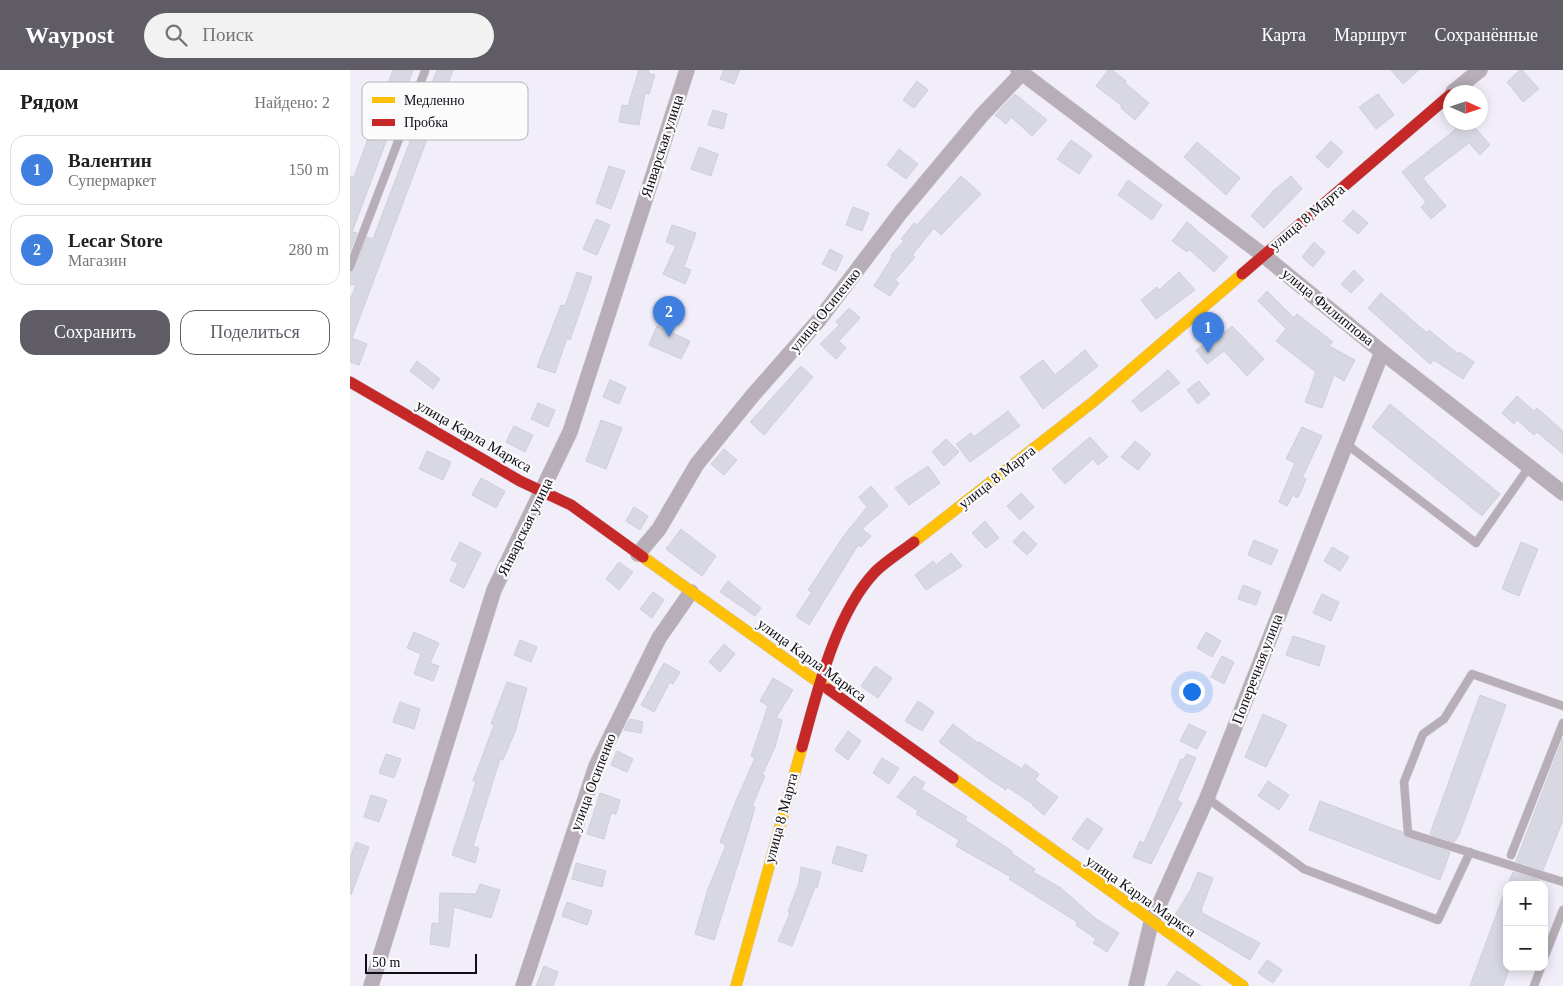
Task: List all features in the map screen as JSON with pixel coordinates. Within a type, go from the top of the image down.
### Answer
[{"type":"street","name":"Январская улица","points":[[371,986],[494,590],[570,432],[687,70]]},
{"type":"street","name":"улица 8 Марта","points":[[1462,85],[1480,70]]},
{"type":"street","name":"улица Филиппова","points":[[1020,71],[1263,255],[1382,352],[1563,494]]},
{"type":"street","name":"улица Осипенко","points":[[638,554],[659,529],[697,464],[752,395],[819,320],[901,212],[1020,71]]},
{"type":"street","name":"улица 8 Марта","points":[[736,986],[826,660],[857,595],[875,572],[1093,402],[1443,102]]},
{"type":"street","name":"Поперечная улица","points":[[1136,986],[1151,923],[1207,798],[1382,352]]},
{"type":"street","name":"улица Карла Маркса","points":[[350,382],[520,482],[571,505],[1151,923],[1243,986]]},
{"type":"street","name":"улица Осипенко","points":[[523,986],[596,766],[659,638],[691,592]]},
{"type":"lane","points":[[421,82],[425,72]]},
{"type":"lane","points":[[350,267],[399,140]]},
{"type":"lane","points":[[1345,443],[1476,543],[1529,467]]},
{"type":"lane","points":[[1563,706],[1472,674],[1444,719],[1423,734],[1404,782],[1408,832],[1563,882]]},
{"type":"lane","points":[[1511,855],[1563,723]]},
{"type":"lane","points":[[1207,798],[1304,869],[1438,920],[1470,852]]},
{"type":"lane","points":[[1548,948],[1562,914]]},
{"type":"lane","points":[[1534,986],[1540,971]]},
{"type":"building","points":[[393,70],[413,70],[408,82],[389,82]]},
{"type":"building","points":[[437,70],[453,70],[448,82],[432,82]]},
{"type":"building","points":[[639,70],[649,70],[648,73],[655,75],[649,94],[645,93],[639,125],[619,122],[622,105],[628,106]]},
{"type":"building","points":[[724,70],[740,70],[734,84],[720,79]]},
{"type":"building","points":[[1108,70],[1112,70],[1126,81],[1125,83],[1149,103],[1135,120],[1121,108],[1122,106],[1096,86]]},
{"type":"building","points":[[1391,70],[1419,70],[1403,84]]},
{"type":"building","points":[[1520,70],[1539,89],[1523,102],[1507,82]]},
{"type":"building","points":[[917,81],[928,90],[914,108],[903,100]]},
{"type":"building","points":[[1015,94],[1047,120],[1032,136],[1011,117],[1006,124],[995,115]]},
{"type":"building","points":[[1378,94],[1394,115],[1376,129],[1359,107]]},
{"type":"building","points":[[713,110],[727,114],[723,129],[708,125]]},
{"type":"building","points":[[1455,130],[1477,130],[1490,145],[1480,155],[1469,143],[1424,177],[1424,180],[1446,206],[1431,219],[1421,207],[1426,202],[1402,172]]},
{"type":"building","points":[[367,140],[387,140],[352,232],[357,233],[350,251],[350,176],[354,177]]},
{"type":"building","points":[[410,140],[427,140],[352,338],[367,344],[359,365],[350,362],[350,300],[356,285],[350,284],[350,273],[355,269],[367,237],[373,239]]},
{"type":"building","points":[[1071,140],[1092,155],[1079,174],[1057,159]]},
{"type":"building","points":[[1331,141],[1343,152],[1328,168],[1316,157]]},
{"type":"building","points":[[1197,142],[1240,178],[1226,195],[1184,157]]},
{"type":"building","points":[[699,147],[718,154],[711,176],[691,169]]},
{"type":"building","points":[[899,149],[918,164],[906,179],[887,165]]},
{"type":"building","points":[[609,166],[625,171],[611,209],[596,203]]},
{"type":"building","points":[[961,176],[981,194],[941,235],[934,228],[912,255],[915,257],[895,280],[899,283],[890,296],[874,286],[892,257],[891,255],[904,241],[901,239],[914,223],[917,225]]},
{"type":"building","points":[[1291,176],[1302,189],[1264,228],[1251,216],[1274,190]]},
{"type":"building","points":[[1128,180],[1162,205],[1152,220],[1118,195]]},
{"type":"building","points":[[853,207],[869,213],[862,231],[846,225]]},
{"type":"building","points":[[1353,210],[1368,223],[1358,234],[1343,221]]},
{"type":"building","points":[[596,219],[610,225],[597,255],[583,249]]},
{"type":"building","points":[[1187,222],[1228,257],[1214,272],[1189,249],[1187,252],[1172,241]]},
{"type":"building","points":[[672,225],[696,233],[684,267],[691,270],[685,284],[663,274],[676,246],[666,242]]},
{"type":"building","points":[[1314,242],[1325,252],[1313,267],[1302,257]]},
{"type":"building","points":[[830,249],[843,256],[836,271],[822,264]]},
{"type":"building","points":[[1354,270],[1364,280],[1351,293],[1341,284]]},
{"type":"building","points":[[577,272],[592,277],[570,340],[567,338],[555,373],[537,367],[561,305],[565,306]]},
{"type":"building","points":[[1179,272],[1195,290],[1156,319],[1141,300],[1157,287],[1159,290]]},
{"type":"building","points":[[1267,291],[1294,318],[1297,314],[1333,342],[1329,346],[1355,360],[1344,381],[1334,375],[1322,408],[1305,402],[1316,372],[1276,341],[1286,329],[1258,301]]},
{"type":"building","points":[[1381,293],[1427,333],[1429,330],[1458,354],[1459,352],[1474,362],[1463,379],[1434,360],[1430,364],[1368,308]]},
{"type":"building","points":[[849,308],[860,318],[839,341],[846,348],[836,359],[820,344],[839,325],[836,322]]},
{"type":"building","points":[[657,326],[690,341],[681,359],[649,345]]},
{"type":"building","points":[[1232,326],[1264,359],[1247,376],[1224,351],[1207,364],[1196,350],[1209,341],[1211,344]]},
{"type":"building","points":[[1085,350],[1098,366],[1043,409],[1020,377],[1043,360],[1055,375]]},
{"type":"building","points":[[417,361],[440,379],[433,389],[410,371]]},
{"type":"building","points":[[801,366],[813,377],[764,435],[750,422]]},
{"type":"building","points":[[1168,370],[1180,383],[1141,412],[1132,401]]},
{"type":"building","points":[[610,380],[626,387],[619,404],[603,397]]},
{"type":"building","points":[[1199,381],[1210,394],[1198,404],[1187,390]]},
{"type":"building","points":[[1517,396],[1534,411],[1537,408],[1563,431],[1563,454],[1537,432],[1534,435],[1517,420],[1514,424],[1502,413]]},
{"type":"building","points":[[538,403],[555,410],[548,427],[531,419]]},
{"type":"building","points":[[1390,404],[1500,494],[1482,516],[1372,427]]},
{"type":"building","points":[[1008,411],[1020,426],[970,462],[956,444],[971,433],[974,437]]},
{"type":"building","points":[[601,420],[622,428],[606,469],[586,461]]},
{"type":"building","points":[[514,426],[533,435],[525,452],[506,442]]},
{"type":"building","points":[[1302,427],[1322,436],[1302,478],[1306,479],[1298,498],[1293,495],[1287,506],[1279,502],[1295,463],[1286,459]]},
{"type":"building","points":[[1090,437],[1108,457],[1098,465],[1093,459],[1065,484],[1052,469]]},
{"type":"building","points":[[946,439],[959,452],[944,466],[932,452]]},
{"type":"building","points":[[1135,441],[1151,454],[1138,470],[1121,457]]},
{"type":"building","points":[[724,449],[737,460],[724,475],[711,464]]},
{"type":"building","points":[[427,451],[451,462],[443,480],[419,469]]},
{"type":"building","points":[[928,466],[940,483],[909,505],[895,488]]},
{"type":"building","points":[[481,478],[505,491],[496,508],[472,495]]},
{"type":"building","points":[[871,486],[888,506],[862,529],[871,536],[861,547],[858,545],[809,625],[796,616],[812,592],[808,590],[843,537],[867,507],[859,497]]},
{"type":"building","points":[[1021,493],[1034,507],[1020,520],[1007,506]]},
{"type":"building","points":[[634,507],[648,516],[640,530],[626,521]]},
{"type":"building","points":[[985,521],[999,538],[986,548],[972,533]]},
{"type":"building","points":[[681,529],[716,556],[702,576],[666,549]]},
{"type":"building","points":[[1023,531],[1037,544],[1027,555],[1013,542]]},
{"type":"building","points":[[1254,540],[1278,550],[1271,565],[1248,555]]},
{"type":"building","points":[[460,542],[481,553],[464,588],[450,581],[458,563],[451,560]]},
{"type":"building","points":[[1521,542],[1538,549],[1519,596],[1502,589]]},
{"type":"building","points":[[1332,547],[1349,557],[1340,571],[1324,561]]},
{"type":"building","points":[[951,553],[962,566],[926,590],[915,575],[933,561],[936,565]]},
{"type":"building","points":[[619,562],[633,572],[619,590],[606,579]]},
{"type":"building","points":[[728,581],[761,608],[755,616],[720,592]]},
{"type":"building","points":[[1243,585],[1261,592],[1256,605],[1238,599]]},
{"type":"building","points":[[653,592],[664,600],[652,618],[640,609]]},
{"type":"building","points":[[1322,594],[1339,602],[1331,621],[1313,613]]},
{"type":"building","points":[[414,632],[439,643],[430,663],[439,666],[433,681],[414,674],[421,654],[407,648]]},
{"type":"building","points":[[1206,632],[1221,641],[1212,657],[1197,648]]},
{"type":"building","points":[[1293,636],[1325,646],[1319,666],[1286,655]]},
{"type":"building","points":[[520,640],[537,647],[531,662],[514,655]]},
{"type":"building","points":[[724,644],[735,654],[720,672],[709,662]]},
{"type":"building","points":[[1222,656],[1234,662],[1224,684],[1211,677]]},
{"type":"building","points":[[664,663],[680,672],[673,684],[670,682],[654,712],[641,705]]},
{"type":"building","points":[[875,666],[892,678],[878,698],[861,686]]},
{"type":"building","points":[[773,678],[793,690],[776,718],[782,720],[775,747],[762,775],[765,776],[752,806],[755,807],[714,940],[695,934],[708,889],[726,845],[720,842],[755,758],[751,756],[768,706],[760,701]]},
{"type":"building","points":[[507,682],[527,688],[515,732],[503,760],[500,759],[473,846],[479,848],[475,863],[452,855],[476,782],[473,781],[494,725],[491,724]]},
{"type":"building","points":[[1480,695],[1506,705],[1459,835],[1454,842],[1430,834]]},
{"type":"building","points":[[918,701],[934,712],[922,731],[905,721]]},
{"type":"building","points":[[400,702],[420,709],[414,729],[393,722]]},
{"type":"building","points":[[1263,714],[1287,725],[1266,767],[1245,757]]},
{"type":"building","points":[[630,719],[643,722],[641,733],[624,730]]},
{"type":"building","points":[[953,724],[978,743],[1022,769],[1025,764],[1039,774],[1035,780],[1058,797],[1044,815],[1033,804],[1007,787],[1006,790],[992,781],[939,742]]},
{"type":"building","points":[[1189,724],[1206,732],[1197,749],[1180,741]]},
{"type":"building","points":[[848,731],[861,741],[848,760],[835,750]]},
{"type":"building","points":[[1563,738],[1563,820],[1543,870],[1516,861]]},
{"type":"building","points":[[617,751],[633,759],[627,772],[611,765]]},
{"type":"building","points":[[386,754],[401,759],[394,778],[379,773]]},
{"type":"building","points":[[1187,754],[1196,758],[1177,800],[1182,803],[1151,864],[1133,857],[1140,841],[1144,843],[1181,759],[1183,760]]},
{"type":"building","points":[[882,758],[899,768],[889,784],[873,773]]},
{"type":"building","points":[[914,776],[925,783],[921,789],[967,817],[965,820],[1012,851],[1011,853],[1035,869],[1033,872],[1061,888],[1096,919],[1119,933],[1107,952],[1093,943],[1096,939],[1076,925],[1077,922],[1009,879],[1011,877],[956,846],[959,840],[916,814],[918,811],[897,797]]},
{"type":"building","points":[[1268,781],[1289,795],[1279,810],[1258,796]]},
{"type":"building","points":[[600,793],[620,800],[616,814],[611,813],[604,839],[587,834]]},
{"type":"building","points":[[371,795],[387,800],[379,822],[364,817]]},
{"type":"building","points":[[1320,801],[1402,832],[1406,838],[1450,852],[1440,880],[1309,830]]},
{"type":"building","points":[[1087,818],[1103,829],[1088,850],[1072,839]]},
{"type":"building","points":[[356,842],[369,847],[351,895],[350,858]]},
{"type":"building","points":[[837,846],[867,855],[862,872],[832,863]]},
{"type":"building","points":[[576,863],[606,871],[602,887],[572,879]]},
{"type":"building","points":[[801,867],[821,872],[817,888],[815,887],[792,946],[778,941],[790,913],[788,912],[799,883]]},
{"type":"building","points":[[1198,872],[1213,878],[1201,910],[1204,914],[1260,943],[1250,960],[1175,915],[1190,891]]},
{"type":"building","points":[[1513,872],[1539,880],[1539,881],[1510,881]]},
{"type":"building","points":[[480,884],[500,890],[491,918],[454,907],[449,947],[430,944],[432,923],[439,924],[440,893],[476,894]]},
{"type":"building","points":[[1503,896],[1503,971],[1509,971],[1503,986],[1470,986]]},
{"type":"building","points":[[567,902],[592,911],[587,925],[562,916]]},
{"type":"building","points":[[1267,960],[1282,970],[1273,983],[1258,973]]},
{"type":"building","points":[[544,966],[558,972],[553,986],[536,986]]},
{"type":"building","points":[[1177,971],[1201,986],[1167,986]]},
{"type":"traffic: slow","points":[[914,542],[1093,402],[1242,274]]},
{"type":"traffic: slow","points":[[643,557],[828,689]]},
{"type":"traffic: slow","points":[[736,986],[802,747]]},
{"type":"traffic: slow","points":[[953,778],[1243,986]]},
{"type":"traffic: jam","points":[[1242,274],[1443,101]]},
{"type":"traffic: jam","points":[[350,382],[520,481],[571,505],[643,557]]},
{"type":"traffic: jam","points":[[802,747],[829,655],[849,609],[861,589],[875,572],[914,542]]},
{"type":"traffic: jam","points":[[828,689],[953,778]]},
{"type":"place","name":"Lecar Store","points":[[669,337]]},
{"type":"place","name":"Валентин","points":[[1208,353]]}]
